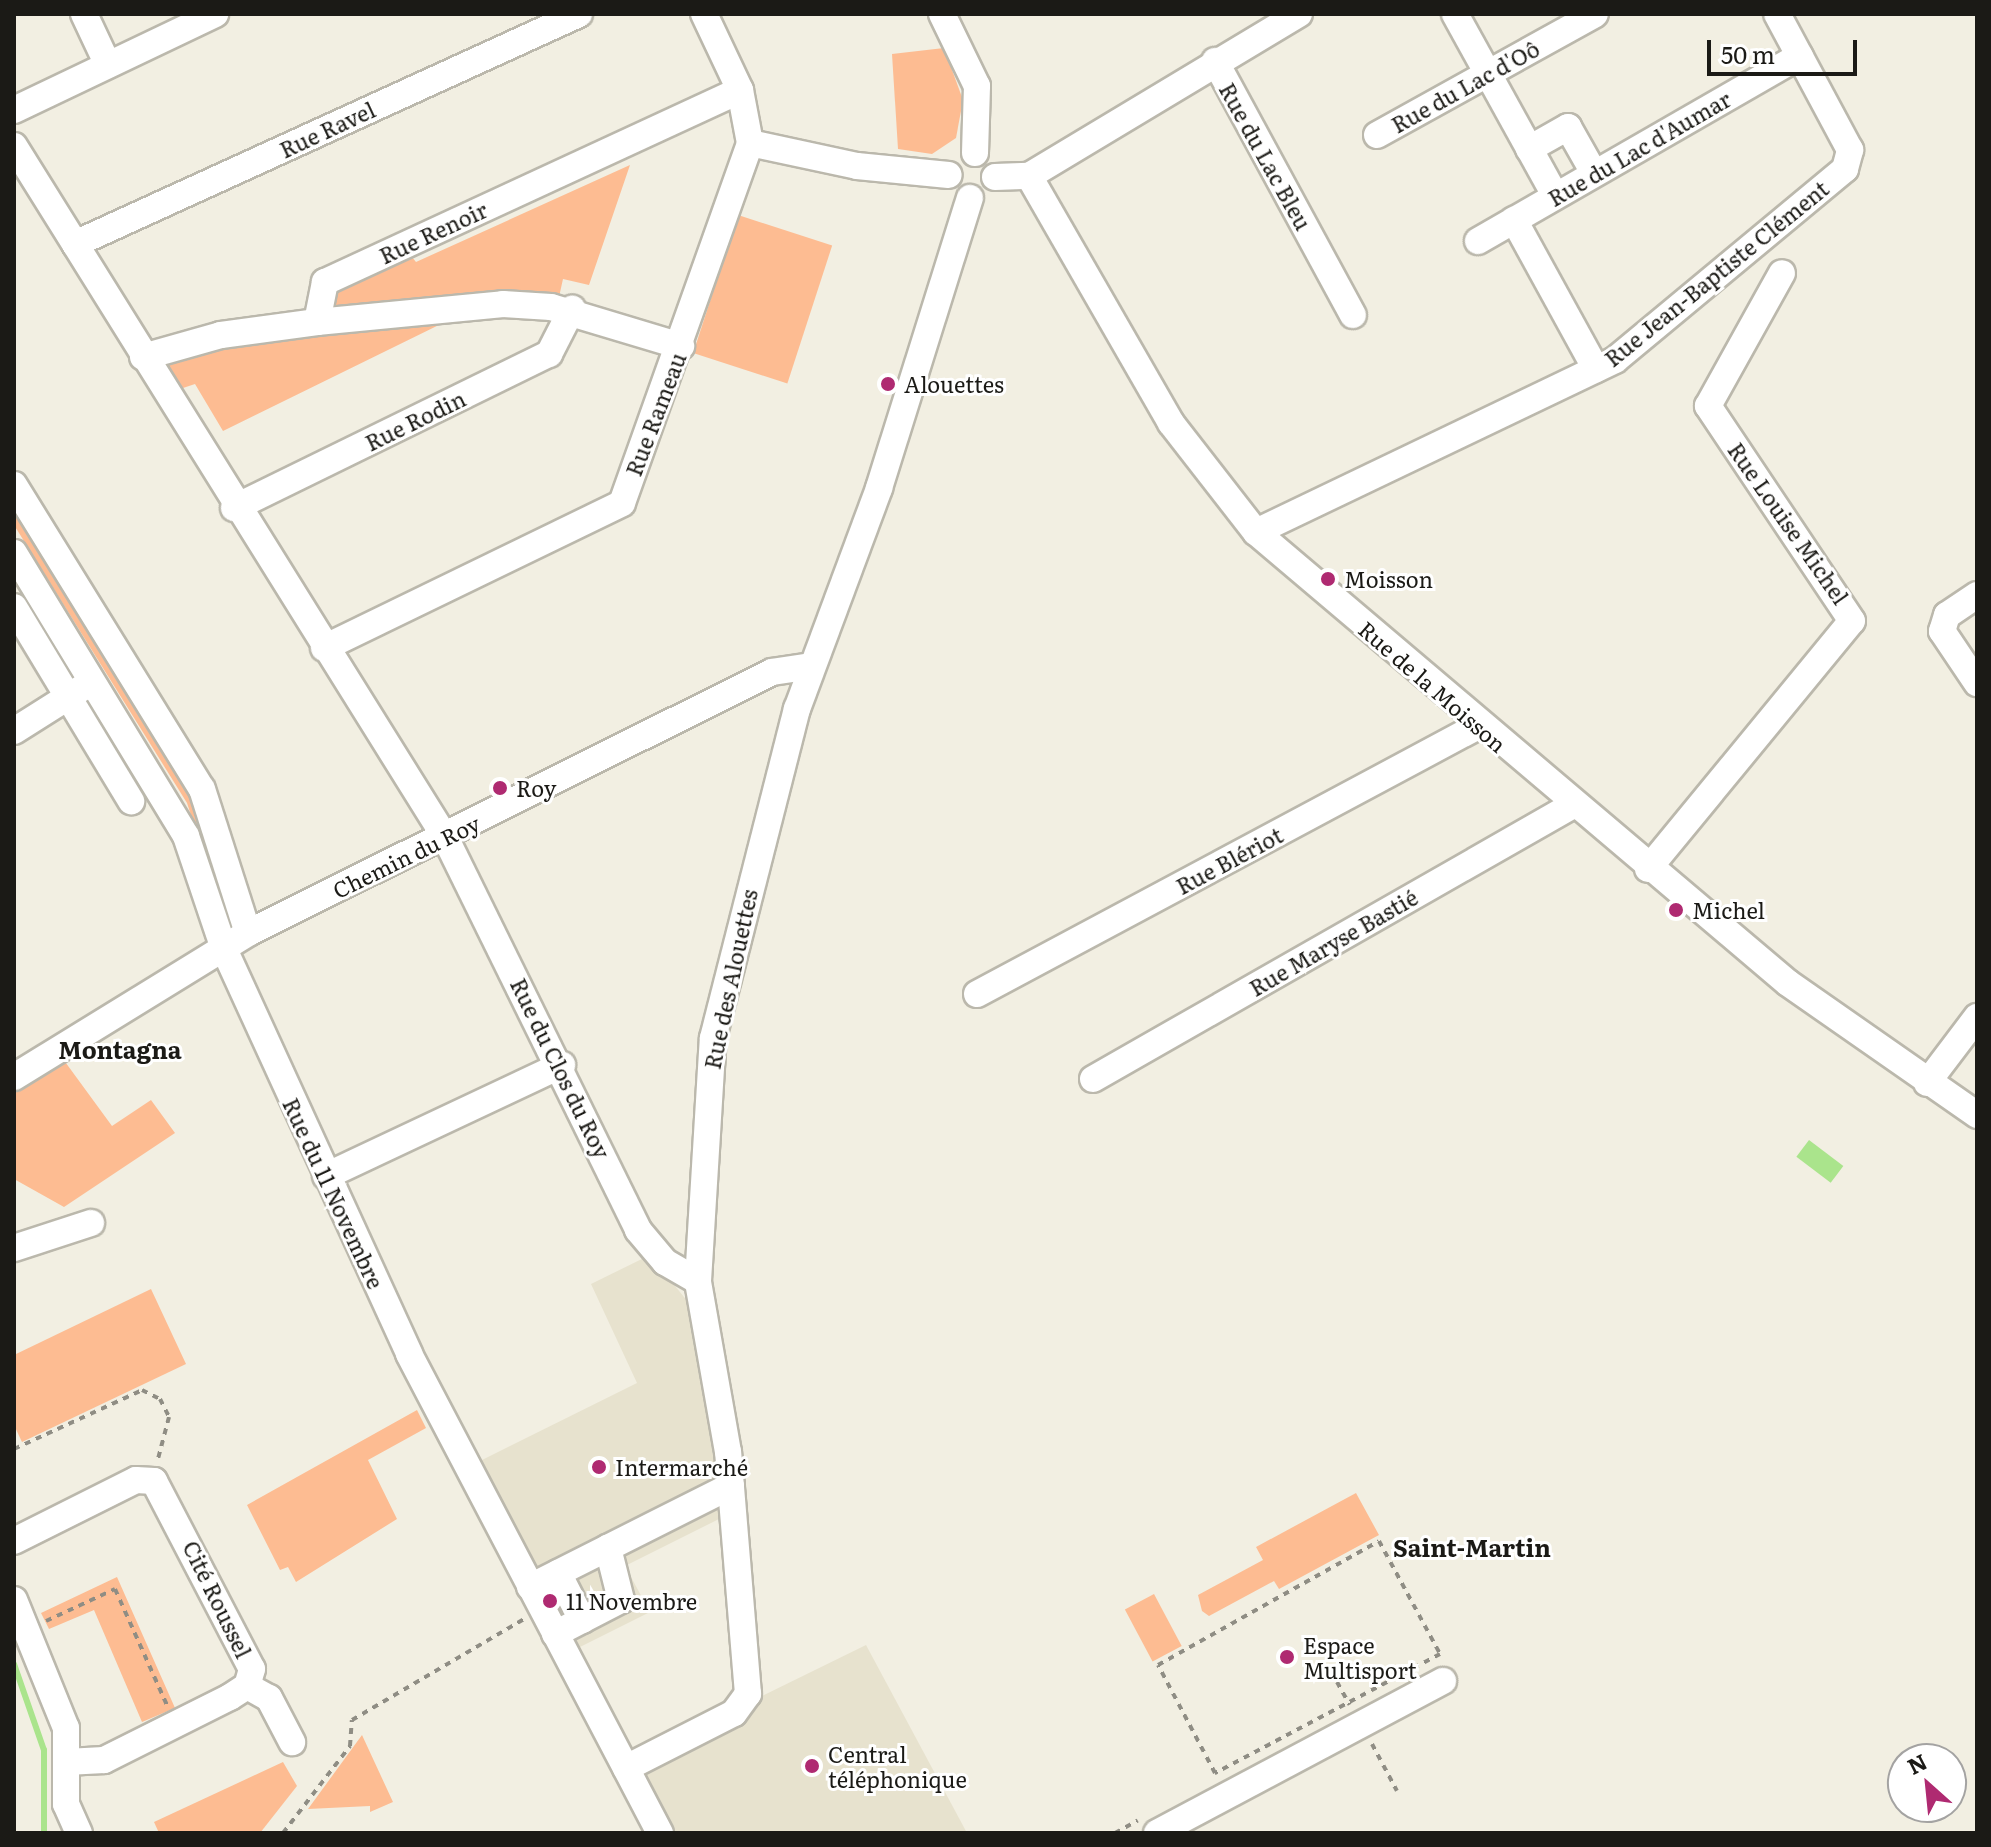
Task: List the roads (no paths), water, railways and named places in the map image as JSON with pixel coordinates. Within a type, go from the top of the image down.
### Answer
[{"type":"street","points":[[84,14],[108,65]]},
{"type":"street","points":[[14,110],[215,14]]},
{"type":"street","name":"Rue Ravel","points":[[75,244],[579,14]]},
{"type":"street","name":"Rue Rameau","points":[[324,648],[622,503],[681,346],[750,143],[740,90],[704,14]]},
{"type":"street","points":[[942,14],[977,86],[975,153]]},
{"type":"street","points":[[1215,61],[1299,14]]},
{"type":"street","points":[[1455,14],[1555,195]]},
{"type":"street","name":"Rue du Lac d'Oô","points":[[1377,135],[1595,14]]},
{"type":"street","name":"Rue Jean-Baptiste Clément","points":[[1256,532],[1596,369],[1845,169],[1850,150],[1777,14]]},
{"type":"street","name":"Rue du Lac d'Aumar","points":[[1478,241],[1800,56]]},
{"type":"street","name":"Rue du Lac Bleu","points":[[1029,176],[1215,61],[1353,315]]},
{"type":"street","name":"Rue Renoir","points":[[317,322],[325,282],[740,90]]},
{"type":"street","points":[[1529,149],[1568,127],[1594,173]]},
{"type":"street","points":[[750,143],[857,166],[949,175]]},
{"type":"street","points":[[14,146],[234,508],[445,837]]},
{"type":"street","points":[[975,153],[987,159],[995,177],[989,190],[970,198],[952,188],[949,175],[954,160],[975,153]]},
{"type":"street","points":[[995,177],[1029,176]]},
{"type":"street","name":"Rue de la Moisson","points":[[1029,176],[1171,423],[1256,532],[1648,869],[1788,983],[1977,1115]]},
{"type":"street","name":"Rue des Alouettes","points":[[626,1768],[734,1713],[748,1694],[731,1486],[698,1281],[713,1038],[812,666],[884,474],[970,198]]},
{"type":"street","points":[[1514,220],[1596,369]]},
{"type":"street","name":"Rue Louise Michel","points":[[1648,869],[1852,621],[1708,406],[1782,273]]},
{"type":"street","points":[[143,357],[221,335],[317,322],[503,304],[572,309],[681,346]]},
{"type":"street","name":"Rue Rodin","points":[[234,508],[549,354],[572,309]]},
{"type":"street","points":[[14,485],[202,789],[248,933]]},
{"type":"street","name":"Rue du 11 Novembre","points":[[14,553],[186,836],[224,949],[326,1176],[536,1598],[660,1833]]},
{"type":"street","points":[[1977,595],[1947,615],[1942,631],[1977,683]]},
{"type":"street","points":[[14,607],[131,801]]},
{"type":"street","name":"Chemin du Roy","points":[[14,1077],[248,933],[772,672],[812,666]]},
{"type":"street","points":[[14,731],[92,680]]},
{"type":"street","name":"Rue Blériot","points":[[977,994],[1480,725]]},
{"type":"street","name":"Rue Maryse Bastié","points":[[1093,1079],[1573,805]]},
{"type":"street","name":"Rue du Clos du Roy","points":[[445,837],[562,1065],[638,1230],[665,1262],[698,1281]]},
{"type":"street","points":[[1927,1083],[1977,1017]]},
{"type":"street","points":[[326,1176],[562,1065]]},
{"type":"street","points":[[14,1248],[91,1223]]},
{"type":"street","name":"Cité Roussel","points":[[14,1541],[136,1480],[154,1481],[252,1669],[247,1686],[176,1724],[104,1760],[71,1762]]},
{"type":"street","points":[[536,1598],[558,1573],[731,1486]]},
{"type":"street","points":[[555,1634],[621,1600],[608,1548]]},
{"type":"street","points":[[558,1573],[582,1620]]},
{"type":"street","points":[[14,1600],[66,1728],[71,1762],[66,1804],[79,1833]]},
{"type":"street","points":[[1157,1833],[1443,1681]]},
{"type":"street","points":[[247,1686],[269,1698],[292,1742]]},
{"type":"waterway","points":[[14,1664],[44,1750],[44,1833]]},
{"type":"place","name":"Alouettes","points":[[888,384]]},
{"type":"place","name":"Moisson","points":[[1328,579]]},
{"type":"place","name":"Roy","points":[[500,788]]},
{"type":"place","name":"Michel","points":[[1676,910]]},
{"type":"place","name":"Intermarché","points":[[599,1467]]},
{"type":"place","name":"11 Novembre","points":[[550,1601]]},
{"type":"place","name":"Espace Multisport","points":[[1287,1657]]},
{"type":"place","name":"Central téléphonique","points":[[812,1766]]},
{"type":"district","name":"Montagna","points":[[120,1049]]},
{"type":"district","name":"Saint-Martin","points":[[1472,1547]]}]
